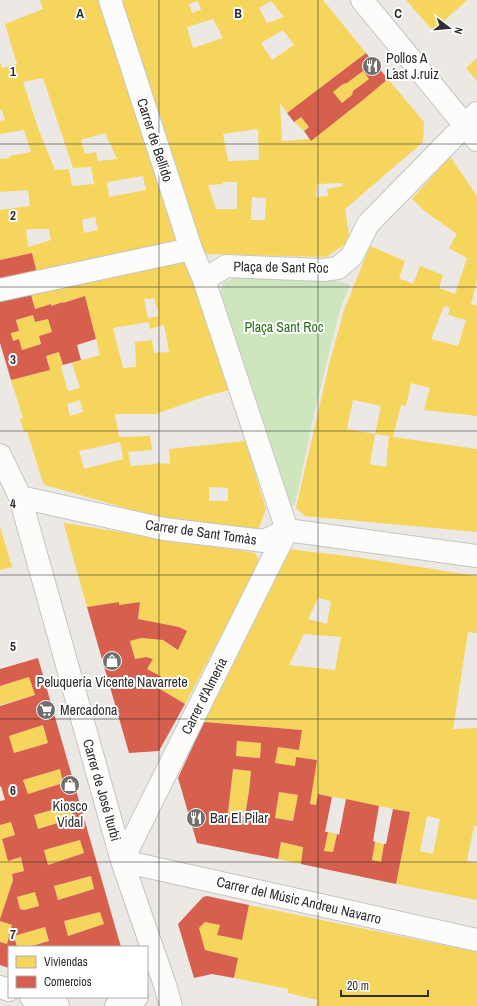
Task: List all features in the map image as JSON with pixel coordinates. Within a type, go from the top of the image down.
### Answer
[{"type":"street","name":"Carrer de Bellido","points":[[110,0],[191,249],[204,280]]},
{"type":"street","points":[[362,0],[473,126]]},
{"type":"street","name":"Plaça de Sant Roc","points":[[204,280],[226,266],[323,270],[338,268],[352,256],[368,224],[473,126]]},
{"type":"street","points":[[0,290],[191,249]]},
{"type":"street","points":[[204,280],[287,530],[477,556]]},
{"type":"street","name":"Carrer de José Iturbi","points":[[0,457],[20,497],[145,946]]},
{"type":"street","name":"Carrer de Sant Tomàs","points":[[20,497],[164,529],[264,541],[287,530]]},
{"type":"street","name":"Carrer d'Almeria","points":[[122,861],[287,530]]},
{"type":"street","name":"Carrer del Músic Andreu Navarro","points":[[122,861],[477,940]]},
{"type":"street","name":"Carrer de José Iturbi","points":[[148,959],[156,989],[171,1006]]},
{"type":"street","points":[[34,998],[58,1006]]},
{"type":"street","points":[[116,1006],[135,998]]},
{"type":"green space","name":"Plaça Sant Roc","points":[[241,275],[332,279],[350,285],[340,309],[326,365],[295,505],[290,506],[220,293],[223,283]]},
{"type":"building: Viviendas","points":[[40,0],[101,0],[180,243],[37,273],[32,253],[0,260],[0,210],[30,206],[28,190],[0,192],[0,159],[10,158],[9,156],[31,152],[24,130],[0,134],[0,121],[5,120],[2,110],[0,110],[0,62],[2,68],[17,64],[5,24],[43,9]],"holes":[[[43,78],[73,168],[91,167],[94,184],[72,186],[69,169],[55,170],[38,128],[23,82]],[[105,133],[117,159],[98,161],[96,152],[85,154],[81,140]],[[143,176],[146,190],[109,197],[107,182]],[[95,217],[98,230],[84,233],[82,220]],[[49,229],[51,240],[28,247],[26,230]]]},
{"type":"building: Viviendas","points":[[120,0],[323,0],[366,53],[287,113],[280,103],[282,141],[309,139],[311,141],[388,79],[424,122],[423,142],[345,209],[350,241],[326,257],[207,254],[202,251]],"holes":[[[198,1],[201,10],[192,13],[189,4]],[[271,1],[284,17],[267,23],[259,8]],[[213,19],[223,38],[193,48],[187,27]],[[283,30],[294,45],[272,60],[261,43]],[[258,129],[259,160],[228,161],[223,134]],[[223,182],[237,182],[237,209],[216,209],[208,185],[223,184]],[[342,183],[343,186],[327,189],[328,196],[316,197],[317,184]],[[252,197],[266,198],[265,220],[251,220]]]},
{"type":"building: Viviendas","points":[[406,0],[467,0],[433,31]]},
{"type":"building: Viviendas","points":[[477,58],[477,81],[466,68]]},
{"type":"building: Viviendas","points":[[363,71],[369,79],[353,91],[352,95],[342,103],[333,92]]},
{"type":"building: Viviendas","points":[[301,117],[309,127],[304,131],[294,122]]},
{"type":"building: Viviendas","points":[[449,158],[451,158],[477,196],[477,280],[471,304],[477,306],[477,416],[424,410],[430,388],[411,383],[406,406],[401,405],[393,437],[477,449],[477,532],[305,516],[296,508],[329,365],[344,310],[370,246],[405,261],[399,278],[413,284],[420,266],[443,275],[439,288],[455,294],[467,258],[449,248],[457,234],[427,213],[412,199]],"holes":[[[444,306],[450,308],[448,315],[466,320],[458,346],[431,339]],[[353,400],[381,406],[375,434],[347,429]],[[375,434],[389,436],[386,467],[370,464]]]},
{"type":"building: Viviendas","points":[[187,262],[229,390],[206,396],[156,414],[115,414],[119,437],[150,436],[152,450],[128,452],[131,466],[157,464],[156,463],[170,464],[169,449],[245,441],[266,509],[258,530],[164,519],[45,485],[43,483],[27,431],[24,432],[20,419],[23,418],[11,380],[50,370],[46,356],[59,352],[63,365],[61,367],[68,391],[80,388],[72,363],[100,355],[85,296],[63,303],[51,306],[51,304],[35,309],[30,291]],"holes":[[[154,298],[159,316],[148,318],[144,299]],[[149,322],[150,329],[164,325],[169,352],[154,353],[152,340],[135,342],[136,367],[123,368],[113,328]],[[80,400],[83,412],[70,416],[67,404]],[[120,442],[123,459],[84,469],[79,451]],[[209,487],[228,488],[228,501],[209,501]]]},
{"type":"building: Viviendas","points":[[33,315],[35,322],[48,319],[52,332],[39,336],[41,344],[22,350],[19,339],[13,341],[11,333],[19,331],[16,320]]},
{"type":"building: Viviendas","points":[[65,523],[255,553],[259,561],[185,704],[155,686],[154,681],[162,677],[147,669],[153,659],[146,657],[135,659],[130,641],[141,638],[163,640],[178,650],[187,631],[179,627],[138,619],[140,602],[119,605],[119,602],[87,607],[64,525]]},
{"type":"building: Viviendas","points":[[0,526],[12,567],[0,570]]},
{"type":"building: Viviendas","points":[[287,549],[355,557],[477,576],[477,633],[468,632],[453,729],[477,728],[477,826],[474,826],[467,861],[477,863],[477,900],[396,884],[410,812],[318,794],[316,805],[310,804],[317,760],[296,757],[295,766],[275,763],[278,747],[299,750],[302,730],[204,722]],"holes":[[[318,598],[331,601],[327,624],[308,619]],[[304,634],[341,637],[335,670],[289,665]],[[427,816],[440,819],[433,854],[420,851]]]},
{"type":"building: Viviendas","points":[[29,677],[35,695],[0,705],[0,686]]},
{"type":"building: Viviendas","points":[[43,725],[48,743],[14,753],[9,736]]},
{"type":"building: Viviendas","points":[[237,741],[261,743],[260,758],[236,756]]},
{"type":"building: Viviendas","points":[[60,769],[63,783],[28,794],[23,780]]},
{"type":"building: Viviendas","points":[[233,769],[251,771],[245,816],[228,813]]},
{"type":"building: Viviendas","points":[[279,792],[298,795],[293,821],[275,818]]},
{"type":"building: Viviendas","points":[[70,805],[74,818],[38,829],[34,815]]},
{"type":"building: Viviendas","points":[[11,822],[15,835],[2,839],[8,861],[21,857],[24,871],[12,874],[13,880],[0,919],[0,825]]},
{"type":"building: Viviendas","points":[[328,832],[337,834],[333,852],[324,851]]},
{"type":"building: Viviendas","points":[[80,840],[84,853],[48,865],[44,850]]},
{"type":"building: Viviendas","points":[[281,842],[303,847],[301,864],[278,859]]},
{"type":"building: Viviendas","points":[[375,842],[384,844],[381,862],[372,860]]},
{"type":"building: Viviendas","points":[[91,876],[94,889],[58,900],[54,886]]},
{"type":"building: Viviendas","points":[[35,892],[39,906],[24,910],[20,909],[17,897]]},
{"type":"building: Viviendas","points":[[249,905],[477,952],[477,1006],[316,1006],[318,1000],[288,993],[288,989],[234,978],[238,958],[205,950],[199,928],[205,922],[220,925],[217,935],[242,940]]},
{"type":"building: Viviendas","points":[[100,912],[104,924],[68,936],[64,921]]},
{"type":"building: Viviendas","points":[[0,921],[12,925],[7,944],[0,942]]},
{"type":"building: Viviendas","points":[[45,927],[49,941],[30,946],[17,946],[14,936]]},
{"type":"building: Comercios","points":[[366,53],[388,79],[311,141],[304,131],[309,127],[301,117],[294,122],[287,113]],"holes":[[[363,71],[369,79],[353,91],[352,95],[342,103],[333,92]]]},
{"type":"building: Comercios","points":[[32,253],[37,273],[0,281],[0,260]]},
{"type":"building: Comercios","points":[[30,291],[35,309],[51,304],[51,306],[63,303],[85,296],[96,339],[77,345],[81,360],[63,365],[59,352],[46,356],[50,370],[11,380],[0,343],[0,297]],"holes":[[[33,315],[35,322],[48,319],[52,332],[39,336],[41,344],[22,350],[19,339],[13,341],[11,333],[19,331],[16,320]]]},
{"type":"building: Comercios","points":[[119,602],[119,605],[140,602],[138,619],[179,627],[187,631],[178,650],[163,640],[141,638],[130,641],[135,659],[146,657],[153,659],[147,669],[162,677],[154,681],[155,686],[185,704],[159,751],[129,753],[87,607]]},
{"type":"building: Comercios","points":[[38,658],[121,946],[32,946],[49,941],[45,927],[14,936],[17,946],[8,946],[8,968],[0,965],[0,942],[7,944],[12,925],[0,921],[0,919],[13,880],[12,874],[24,871],[21,857],[8,861],[2,839],[15,835],[11,822],[0,825],[0,801],[5,800],[1,786],[0,787],[0,706],[35,695],[29,677],[0,686],[0,669]],"holes":[[[43,725],[48,743],[14,753],[9,736]],[[60,769],[63,783],[28,794],[23,780]],[[70,805],[74,818],[38,829],[34,815]],[[80,840],[84,853],[48,865],[44,850]],[[91,876],[94,889],[58,900],[54,886]],[[35,892],[39,906],[24,910],[20,909],[17,897]],[[100,912],[104,924],[68,936],[64,921]]]},
{"type":"building: Comercios","points":[[204,722],[302,730],[299,750],[278,747],[275,763],[295,766],[296,757],[317,760],[310,804],[316,805],[318,794],[332,797],[325,832],[328,832],[324,851],[333,852],[337,834],[339,835],[346,799],[379,806],[373,841],[375,842],[372,860],[381,862],[393,809],[410,812],[396,884],[301,864],[303,847],[281,842],[278,859],[197,843],[178,778]],"holes":[[[237,741],[261,743],[260,758],[236,756]],[[233,769],[251,771],[245,816],[228,813]],[[279,792],[298,795],[293,821],[275,818]]]},
{"type":"building: Comercios","points":[[207,896],[249,905],[242,940],[217,935],[220,925],[205,922],[199,928],[205,950],[238,958],[234,978],[212,974],[194,978],[178,924],[203,897]]},
{"type":"place","name":"Pollos A L´ast J.ruiz","points":[[372,66]]},
{"type":"place","name":"Peluquería Vicente Navarrete","points":[[112,661]]},
{"type":"place","name":"Mercadona","points":[[46,710]]},
{"type":"place","name":"Kiosco Vidal","points":[[70,785]]},
{"type":"place","name":"Bar El Pilar","points":[[196,818]]}]
